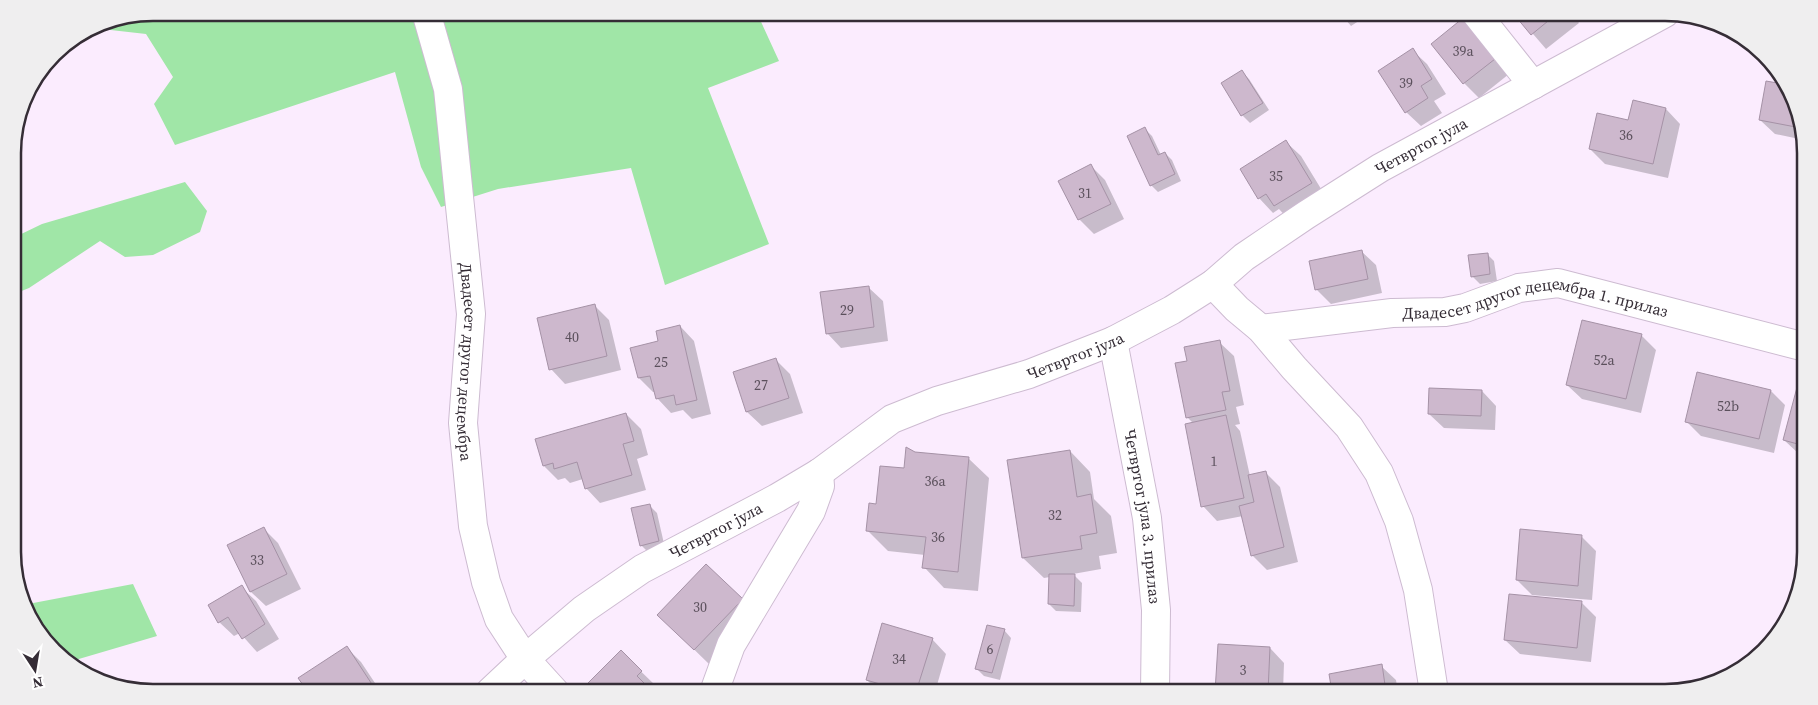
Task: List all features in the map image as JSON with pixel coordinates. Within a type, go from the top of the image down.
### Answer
[{"type":"street","points":[[1481,21],[1533,85]]},
{"type":"street","name":"Четвртог јула","points":[[499,684],[584,609],[642,569],[777,498],[819,473],[892,419],[937,401],[1030,374],[1113,342],[1172,310],[1213,284],[1244,257],[1380,168],[1650,21]]},
{"type":"street","name":"Двадесет другог децембра","points":[[429,22],[448,89],[471,314],[463,422],[474,526],[486,582],[500,619],[525,659],[547,684]]},
{"type":"street","name":"Двадесет другог децембра 1. прилаз","points":[[1261,329],[1392,313],[1445,312],[1465,308],[1519,288],[1558,283],[1797,345]]},
{"type":"street","points":[[1213,284],[1237,309],[1261,329],[1294,368],[1349,427],[1379,472],[1398,522],[1418,590],[1433,683]]},
{"type":"street","name":"Четвртог јула 3. прилаз","points":[[1113,342],[1147,518],[1156,610],[1155,683]]},
{"type":"street","points":[[717,684],[731,645],[811,511],[820,486],[819,473]]},
{"type":"green space","points":[[145,22],[761,22],[779,61],[708,88],[769,244],[665,285],[631,168],[498,189],[441,207],[421,167],[395,72],[175,145],[154,104],[173,77],[146,34],[107,30]]},
{"type":"green space","points":[[185,182],[207,211],[200,232],[153,255],[125,257],[100,241],[22,291],[22,234],[42,224]]},
{"type":"green space","points":[[133,584],[157,636],[78,659],[54,639],[32,603]]},
{"type":"building","points":[[1459,21],[1465,21],[1495,59],[1463,84],[1431,44]]},
{"type":"building","points":[[1520,21],[1548,21],[1531,35]]},
{"type":"building","points":[[1413,48],[1432,79],[1421,86],[1428,98],[1405,113],[1378,71]]},
{"type":"building","points":[[1242,70],[1263,103],[1241,116],[1221,83]]},
{"type":"building","points":[[1766,81],[1775,83],[1787,103],[1794,127],[1759,120]]},
{"type":"building","points":[[1633,100],[1666,108],[1653,164],[1589,149],[1597,113],[1628,120]]},
{"type":"building","points":[[1145,127],[1158,155],[1165,152],[1175,174],[1150,186],[1127,136]]},
{"type":"building","points":[[1286,140],[1312,183],[1274,206],[1266,194],[1258,199],[1240,169]]},
{"type":"building","points":[[1091,164],[1111,204],[1078,220],[1058,181]]},
{"type":"building","points":[[1362,250],[1368,279],[1315,290],[1309,261]]},
{"type":"building","points":[[1488,253],[1490,274],[1471,277],[1468,255]]},
{"type":"building","points":[[869,286],[874,327],[826,334],[820,292]]},
{"type":"building","points":[[595,304],[607,356],[549,370],[537,318]]},
{"type":"building","points":[[1582,320],[1642,334],[1626,399],[1566,385]]},
{"type":"building","points":[[680,325],[697,400],[676,405],[674,395],[656,399],[650,376],[638,378],[630,348],[658,341],[656,331]]},
{"type":"building","points":[[1220,340],[1230,391],[1222,392],[1226,410],[1186,418],[1175,363],[1187,361],[1184,347]]},
{"type":"building","points":[[776,358],[789,398],[746,412],[733,372]]},
{"type":"building","points":[[1697,372],[1771,390],[1759,439],[1685,422]]},
{"type":"building","points":[[1797,387],[1797,444],[1783,440]]},
{"type":"building","points":[[1429,388],[1482,390],[1481,416],[1428,414]]},
{"type":"building","points":[[626,413],[634,441],[623,444],[632,475],[585,489],[577,462],[554,469],[553,463],[543,466],[535,439]]},
{"type":"building","points":[[1226,415],[1244,498],[1201,507],[1185,424]]},
{"type":"building","points":[[906,447],[915,452],[969,457],[958,572],[922,568],[926,537],[866,531],[869,503],[876,504],[880,466],[904,468]]},
{"type":"building","points":[[1070,450],[1077,497],[1091,494],[1097,533],[1080,536],[1082,549],[1022,558],[1007,460]]},
{"type":"building","points":[[1266,471],[1284,547],[1251,556],[1239,506],[1254,502],[1248,475]]},
{"type":"building","points":[[650,504],[659,541],[640,546],[631,508]]},
{"type":"building","points":[[264,527],[287,574],[250,592],[227,545]]},
{"type":"building","points":[[1520,529],[1582,535],[1578,586],[1516,580]]},
{"type":"building","points":[[706,564],[743,599],[694,650],[657,615]]},
{"type":"building","points":[[1049,574],[1075,574],[1074,606],[1048,604]]},
{"type":"building","points":[[242,585],[265,624],[242,639],[228,617],[218,623],[208,605]]},
{"type":"building","points":[[1509,594],[1582,601],[1577,648],[1504,640]]},
{"type":"building","points":[[882,623],[933,638],[919,683],[878,684],[866,680]]},
{"type":"building","points":[[987,625],[1005,629],[992,673],[975,669]]},
{"type":"building","points":[[1218,644],[1270,647],[1268,683],[1216,683]]},
{"type":"building","points":[[347,646],[372,684],[302,684],[298,678]]},
{"type":"building","points":[[621,650],[642,671],[637,676],[645,684],[587,684]]},
{"type":"building","points":[[1382,664],[1385,683],[1331,683],[1329,674]]}]
